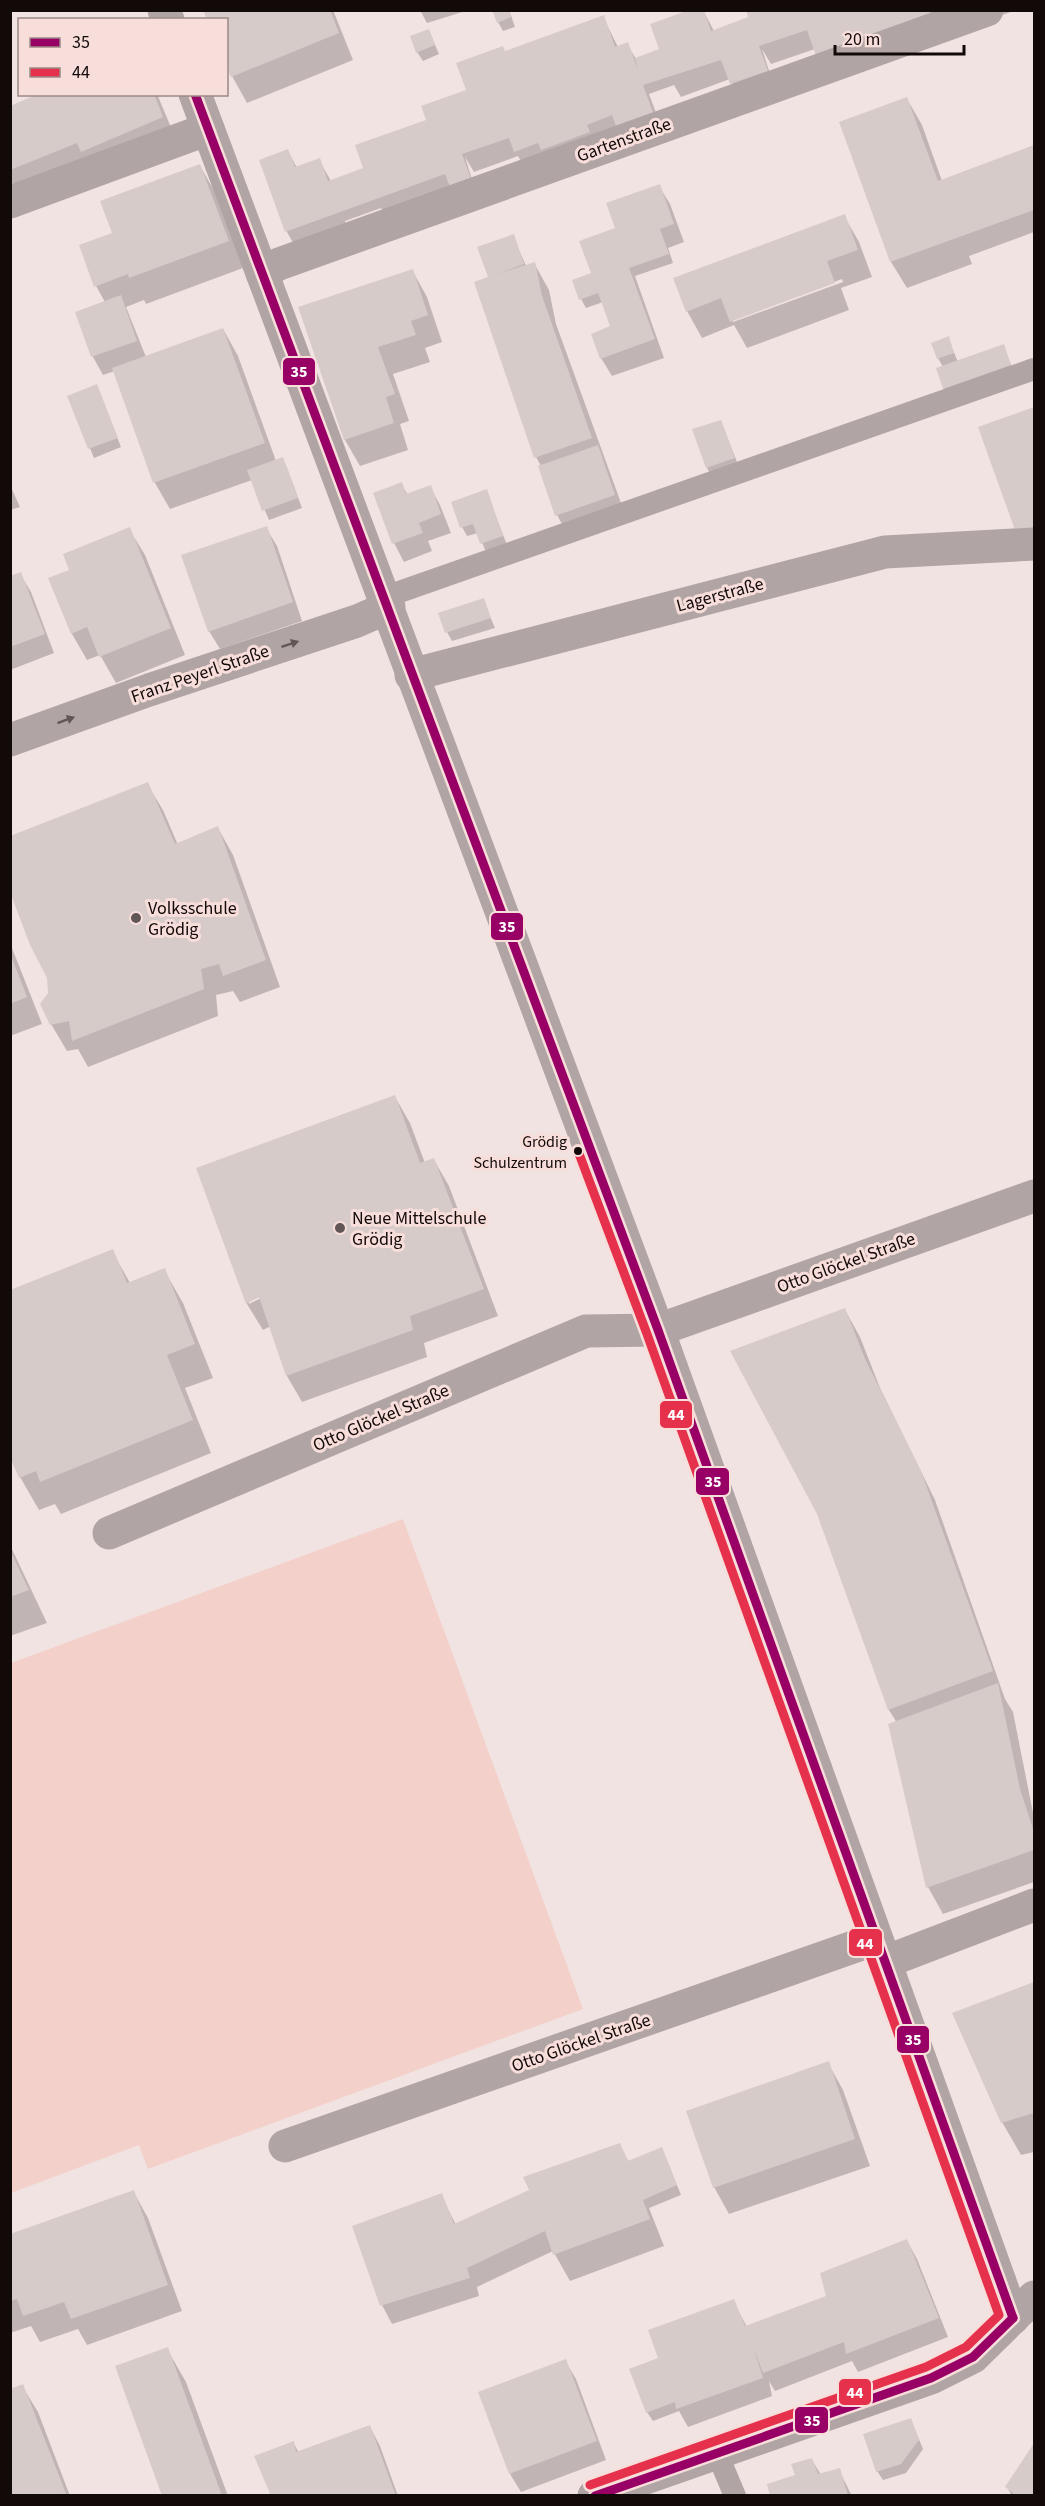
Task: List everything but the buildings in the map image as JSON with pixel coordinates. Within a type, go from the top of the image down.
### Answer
[{"type":"street","name":"Gartenstraße","points":[[261,273],[279,264],[987,10]]},
{"type":"street","points":[[196,96],[658,1330],[881,1951],[1024,2308],[973,2357],[931,2378],[594,2496]]},
{"type":"street","points":[[10,202],[208,129]]},
{"type":"street","name":"Lagerstraße","points":[[411,675],[885,552],[1035,544]]},
{"type":"street","name":"Franz Peyerl Straße","points":[[10,740],[149,690],[357,621],[387,602]]},
{"type":"street","name":"Otto Glöckel Straße","points":[[109,1533],[586,1331],[658,1330],[1035,1196]]},
{"type":"street","name":"Otto Glöckel Straße","points":[[285,2146],[881,1951],[1035,1905]]},
{"type":"lane","points":[[387,602],[1035,369]]},
{"type":"lane","points":[[717,2453],[735,2496]]},
{"type":"shaded area","points":[[403,1519],[583,2009],[148,2169],[139,2145],[11,2193],[11,1663]]},
{"type":"transit line","name":"35","points":[[196,96],[658,1330],[1013,2318]]},
{"type":"transit line","name":"44","points":[[578,1151],[647,1334],[999,2315],[966,2347],[926,2367],[590,2485]]},
{"type":"transit line","name":"35","points":[[595,2496],[931,2378],[973,2357],[1013,2318]]},
{"type":"place","name":"Volksschule Grödig","points":[[136,918]]},
{"type":"place","name":"Grödig Schulzentrum","points":[[578,1151]]},
{"type":"place","name":"Neue Mittelschule Grödig","points":[[340,1228]]}]
